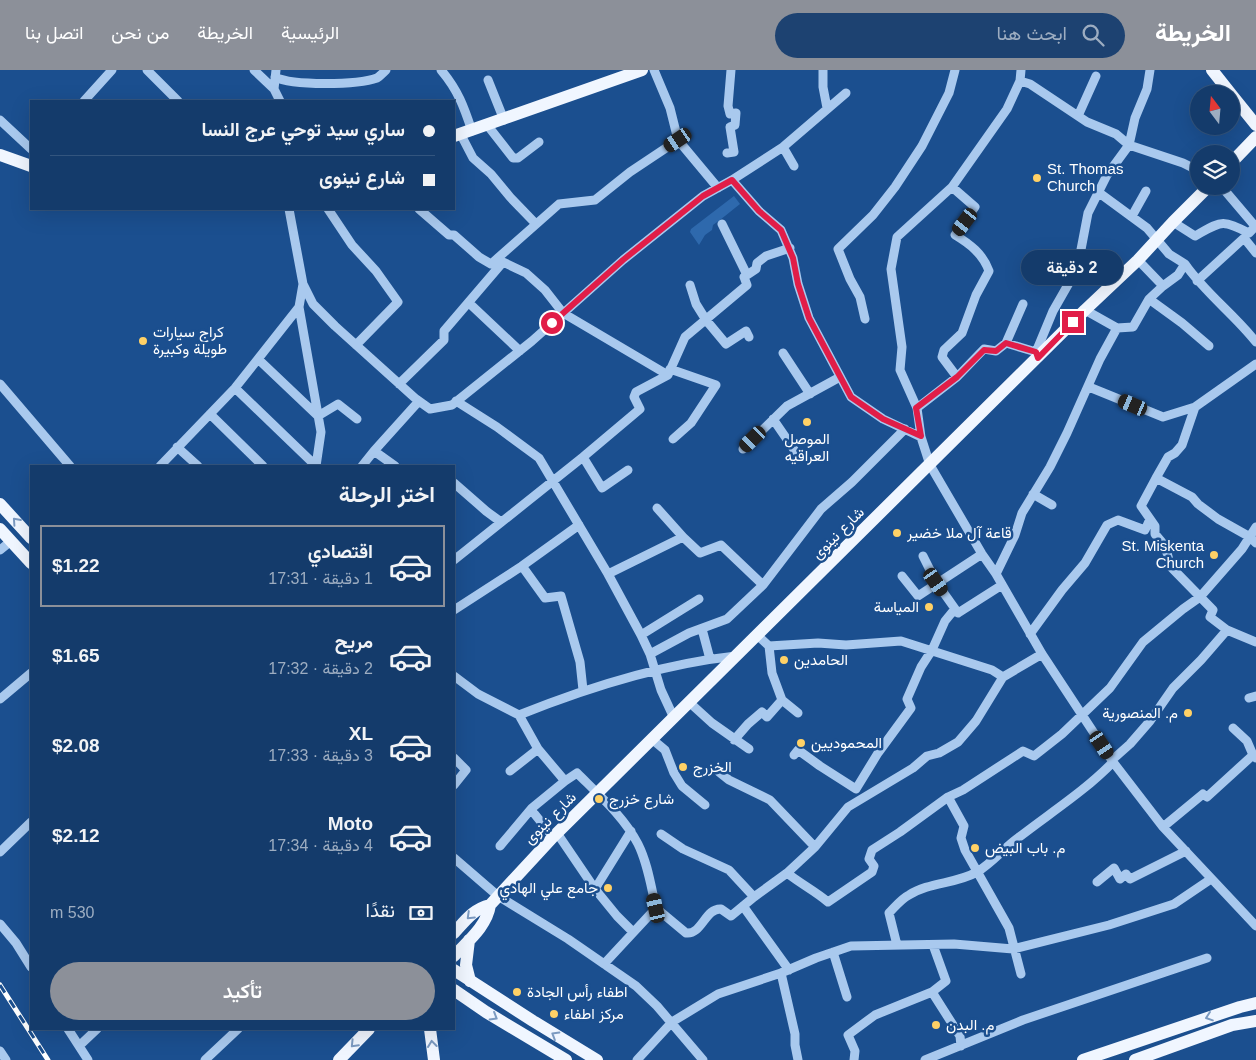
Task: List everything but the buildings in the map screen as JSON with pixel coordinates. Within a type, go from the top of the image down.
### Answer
[{"type":"main road","points":[[462,134],[642,70]]},
{"type":"main road","points":[[1212,70],[1224,85]]},
{"type":"main road","points":[[1240,106],[1256,126]]},
{"type":"main road","points":[[1240,154],[1256,137]]},
{"type":"main road","points":[[0,155],[30,164]]},
{"type":"main road","name":"شارع نينوى","points":[[455,933],[471,914],[494,900],[555,835],[930,465],[1037,355],[1138,260],[1157,238],[1201,195]]},
{"type":"main road","points":[[0,504],[30,537]]},
{"type":"main road","points":[[0,529],[30,562]]},
{"type":"main road","name":"شارع نينوى","points":[[455,955],[487,918],[494,900]]},
{"type":"main road","points":[[469,940],[466,965],[470,981]]},
{"type":"main road","points":[[455,971],[597,1060]]},
{"type":"main road","points":[[455,991],[486,1012],[566,1060]]},
{"type":"main road","points":[[1083,1060],[1240,1007],[1256,1004]]},
{"type":"main road","points":[[523,1034],[533,1021]]},
{"type":"main road","points":[[1135,1060],[1232,1026],[1256,1021]]},
{"type":"main road","points":[[339,1060],[368,1030]]},
{"type":"main road","points":[[430,1030],[434,1060]]},
{"type":"street","points":[[85,100],[112,70]]},
{"type":"street","points":[[147,70],[177,100]]},
{"type":"street","points":[[254,70],[274,89],[280,100]]},
{"type":"street","points":[[371,70],[378,77]]},
{"type":"street","points":[[275,73],[282,81],[325,84],[360,82],[378,77],[386,70]]},
{"type":"street","points":[[441,70],[457,91],[463,103],[462,134],[473,158],[491,174],[536,224]]},
{"type":"street","points":[[654,70],[670,108],[678,140],[718,188]]},
{"type":"street","points":[[727,153],[734,152],[730,127],[735,125],[736,113],[730,114],[728,106],[731,70]]},
{"type":"street","points":[[823,70],[827,108]]},
{"type":"street","points":[[865,319],[860,297],[850,279],[838,249],[873,214],[922,146],[949,93],[955,70]]},
{"type":"street","points":[[1021,70],[1020,81],[1007,109],[952,187],[897,237],[894,244],[891,269],[902,347],[900,370],[916,408],[921,436],[930,465],[1042,654],[1113,761],[1163,827],[1256,926]]},
{"type":"street","points":[[1006,343],[1037,355],[1053,311],[1076,268],[1088,213],[1107,175],[1129,145],[1135,118],[1146,89],[1150,70]]},
{"type":"street","points":[[274,89],[275,73]]},
{"type":"street","points":[[1078,116],[1096,76]]},
{"type":"street","points":[[488,80],[504,120]]},
{"type":"street","points":[[1020,81],[1030,84],[1087,122],[1116,134],[1129,145],[1190,166]]},
{"type":"street","points":[[289,210],[303,284],[313,304],[399,384],[430,409],[452,405],[520,351],[623,260],[703,196],[732,180],[783,147],[846,93]]},
{"type":"street","points":[[0,120],[30,148]]},
{"type":"street","points":[[488,126],[513,158],[518,158],[539,142]]},
{"type":"street","points":[[491,264],[559,204],[595,200],[630,172],[678,140]]},
{"type":"street","points":[[783,147],[794,166]]},
{"type":"street","points":[[732,180],[759,211],[781,230],[790,248],[809,318],[851,397],[883,419],[921,436]]},
{"type":"street","points":[[952,187],[975,207],[955,235],[971,245],[982,257],[989,271],[976,295],[962,333],[944,350],[942,357],[957,377]]},
{"type":"street","points":[[1132,216],[1146,191]]},
{"type":"street","points":[[1098,192],[1147,228],[1169,254],[1185,264],[1197,281],[1243,326],[1256,342]]},
{"type":"street","points":[[1227,195],[1251,231],[1256,253]]},
{"type":"street","points":[[329,210],[352,245],[376,271],[398,302],[356,345]]},
{"type":"street","points":[[420,210],[449,235],[454,235],[479,257],[491,264],[503,262],[526,273],[545,290],[563,313],[669,372],[716,385],[691,423],[672,439]]},
{"type":"street","points":[[1173,222],[1195,236],[1213,226],[1228,222],[1251,231]]},
{"type":"street","points":[[722,224],[747,275]]},
{"type":"street","points":[[1197,281],[1251,231]]},
{"type":"street","points":[[455,559],[640,409],[634,397],[636,392],[669,372],[684,338],[747,284],[744,277],[756,268],[757,263],[766,256],[790,248]]},
{"type":"street","points":[[1138,260],[1163,286]]},
{"type":"street","points":[[399,384],[444,340],[444,331],[503,262]]},
{"type":"street","points":[[1084,310],[1117,328],[1133,327],[1149,299],[1178,275],[1185,264]]},
{"type":"street","points":[[303,284],[299,307],[321,432],[316,465]]},
{"type":"street","points":[[690,285],[696,304],[706,320],[726,344],[746,331],[749,337]]},
{"type":"street","points":[[1149,299],[1182,323],[1208,346]]},
{"type":"street","points":[[469,303],[520,351]]},
{"type":"street","points":[[916,408],[957,377],[984,350],[996,351],[1006,343],[1023,304]]},
{"type":"street","points":[[161,465],[235,388],[299,307]]},
{"type":"street","points":[[996,574],[1015,535],[1022,514],[1054,459],[1089,387],[1100,359],[1117,328]]},
{"type":"street","points":[[783,353],[810,394]]},
{"type":"street","points":[[258,359],[318,416]]},
{"type":"street","points":[[1089,387],[1163,417],[1195,407],[1256,364]]},
{"type":"street","points":[[743,448],[787,406],[840,377]]},
{"type":"street","points":[[0,384],[69,465]]},
{"type":"street","points":[[235,388],[315,465]]},
{"type":"street","points":[[363,465],[419,401]]},
{"type":"street","points":[[456,401],[497,427],[539,458],[608,574],[641,635],[650,654],[661,690],[674,718]]},
{"type":"street","points":[[318,416],[338,404],[357,420]]},
{"type":"street","points":[[1195,407],[1182,445],[1175,453],[1168,457],[1141,506],[1155,526],[1155,534],[1165,546],[1171,567],[1213,610],[1210,617],[1228,630],[1256,642]]},
{"type":"street","points":[[210,414],[262,465]]},
{"type":"street","points":[[773,420],[795,451]]},
{"type":"street","points":[[650,654],[689,633],[727,618],[763,585],[822,509],[905,429]]},
{"type":"street","points":[[177,447],[197,465]]},
{"type":"street","points":[[374,451],[393,465]]},
{"type":"street","points":[[583,457],[602,488],[628,470]]},
{"type":"street","points":[[1156,478],[1192,497],[1218,519],[1253,540]]},
{"type":"street","points":[[455,484],[501,522]]},
{"type":"street","points":[[1032,494],[1052,505]]},
{"type":"street","points":[[657,508],[700,553],[721,545],[763,585]]},
{"type":"street","points":[[1030,634],[1062,590],[1085,564],[1107,525],[1118,520],[1145,530],[1150,519]]},
{"type":"street","points":[[455,609],[579,526]]},
{"type":"street","points":[[788,873],[807,889],[814,890],[828,902],[872,872],[874,866],[869,859],[872,850],[948,797],[963,790],[1024,751],[1034,756],[1062,734],[1110,688],[1143,642],[1182,609],[1200,597],[1242,549],[1253,540],[1256,527]]},
{"type":"street","points":[[608,574],[683,537]]},
{"type":"street","points":[[0,550],[11,541]]},
{"type":"street","points":[[902,576],[918,596],[936,582],[982,554]]},
{"type":"street","points":[[923,556],[936,582],[958,613]]},
{"type":"street","points":[[522,566],[544,598],[561,596],[580,662],[584,690]]},
{"type":"street","points":[[958,613],[1002,585]]},
{"type":"street","points":[[641,635],[699,599]]},
{"type":"street","points":[[794,755],[798,750],[856,789],[878,753],[911,708],[907,700],[910,689],[932,650],[945,621],[954,610],[958,613]]},
{"type":"street","points":[[702,629],[710,659]]},
{"type":"street","points":[[897,945],[889,912],[909,895],[930,886],[957,881],[978,872],[1018,838],[1094,781],[1150,721],[1173,688],[1228,630]]},
{"type":"street","points":[[757,635],[769,646],[772,673],[782,700],[798,713]]},
{"type":"street","points":[[769,646],[818,643],[846,646],[901,642],[992,670],[1003,678]]},
{"type":"street","points":[[500,846],[532,808],[577,773],[630,831],[647,868],[656,908],[686,933],[690,934],[713,911],[721,909],[731,916],[788,873],[815,847],[848,807],[913,768],[927,756],[940,753],[958,742],[976,721],[1003,678],[1042,654]]},
{"type":"street","points":[[519,715],[584,690],[655,669],[736,656]]},
{"type":"street","points":[[0,698],[30,674]]},
{"type":"street","points":[[455,677],[478,694],[519,715],[538,749],[565,781]]},
{"type":"street","points":[[734,740],[757,715],[762,712],[767,716],[782,700]]},
{"type":"street","points":[[690,702],[734,740],[749,749]]},
{"type":"street","points":[[1163,827],[1203,794],[1206,797],[1218,789],[1254,756],[1247,741],[1233,728]]},
{"type":"street","points":[[653,740],[665,750],[674,773],[682,786],[705,805]]},
{"type":"street","points":[[510,771],[538,749]]},
{"type":"street","points":[[455,759],[466,770],[455,784]]},
{"type":"street","points":[[720,772],[730,780],[770,800],[815,847]]},
{"type":"street","points":[[948,797],[964,826],[961,838],[1009,928],[1021,974]]},
{"type":"street","points":[[532,808],[533,812],[555,835],[595,889],[633,932]]},
{"type":"street","points":[[0,852],[30,823]]},
{"type":"street","points":[[595,889],[630,831]]},
{"type":"street","points":[[661,834],[683,849],[729,870],[754,897]]},
{"type":"street","points":[[1097,882],[1114,868],[1120,878],[1126,874],[1130,879],[1186,851]]},
{"type":"street","points":[[455,859],[494,900],[568,939],[636,986],[672,1022],[703,1060]]},
{"type":"street","points":[[637,1060],[672,1022],[718,994],[850,946],[954,944],[1013,949],[1109,925],[1174,904],[1211,879]]},
{"type":"street","points":[[743,906],[785,971],[798,1060]]},
{"type":"street","points":[[604,964],[656,908]]},
{"type":"street","points":[[0,924],[16,943],[30,965]]},
{"type":"street","points":[[854,1060],[854,1051],[848,1035],[875,1014],[932,992],[946,981],[933,945]]},
{"type":"street","points":[[833,952],[847,997]]},
{"type":"street","points":[[925,1060],[1023,1020],[1207,958]]},
{"type":"street","points":[[932,992],[960,1036],[961,1046]]},
{"type":"street","points":[[69,1030],[88,1060]]},
{"type":"street","points":[[79,1046],[96,1030]]},
{"type":"street","points":[[205,1060],[237,1030]]},
{"type":"street","points":[[0,1051],[6,1060]]},
{"type":"shaded area","points":[[734,196],[740,204],[713,225],[712,230],[705,235],[699,245],[690,232],[691,229]]},
{"type":"railway","points":[[0,985],[48,1060]]},
{"type":"place","name":"St. Thomas Church","points":[[1037,178]]},
{"type":"place","name":"كراج سيارات طويلة وكبيرة","points":[[143,341]]},
{"type":"place","name":"الموصل العراقيه","points":[[807,422]]},
{"type":"place","name":"قاعة آل ملا خضير","points":[[897,533]]},
{"type":"place","name":"St. Miskenta Church","points":[[1214,555]]},
{"type":"place","name":"المياسة","points":[[929,607]]},
{"type":"place","name":"الحامدين","points":[[784,660]]},
{"type":"place","name":"م. المنصورية","points":[[1188,713]]},
{"type":"place","name":"المحموديين","points":[[801,743]]},
{"type":"place","name":"الخزرج","points":[[683,767]]},
{"type":"place","name":"شارع خزرج","points":[[599,799]]},
{"type":"place","name":"م. باب البيض","points":[[975,848]]},
{"type":"place","name":"جامع علي الهادي","points":[[608,888]]},
{"type":"place","name":"اطفاء رأس الجادة","points":[[517,992]]},
{"type":"place","name":"مركز اطفاء","points":[[554,1014]]},
{"type":"place","name":"م. البدن","points":[[936,1025]]},
{"type":"route","points":[[552,323],[623,260],[703,196],[732,180],[759,211],[781,230],[793,258],[798,284],[809,318],[851,397],[883,419],[921,436],[916,408],[957,377],[984,350],[996,351],[1006,343],[1036,352],[1038,358],[1073,322]]}]
